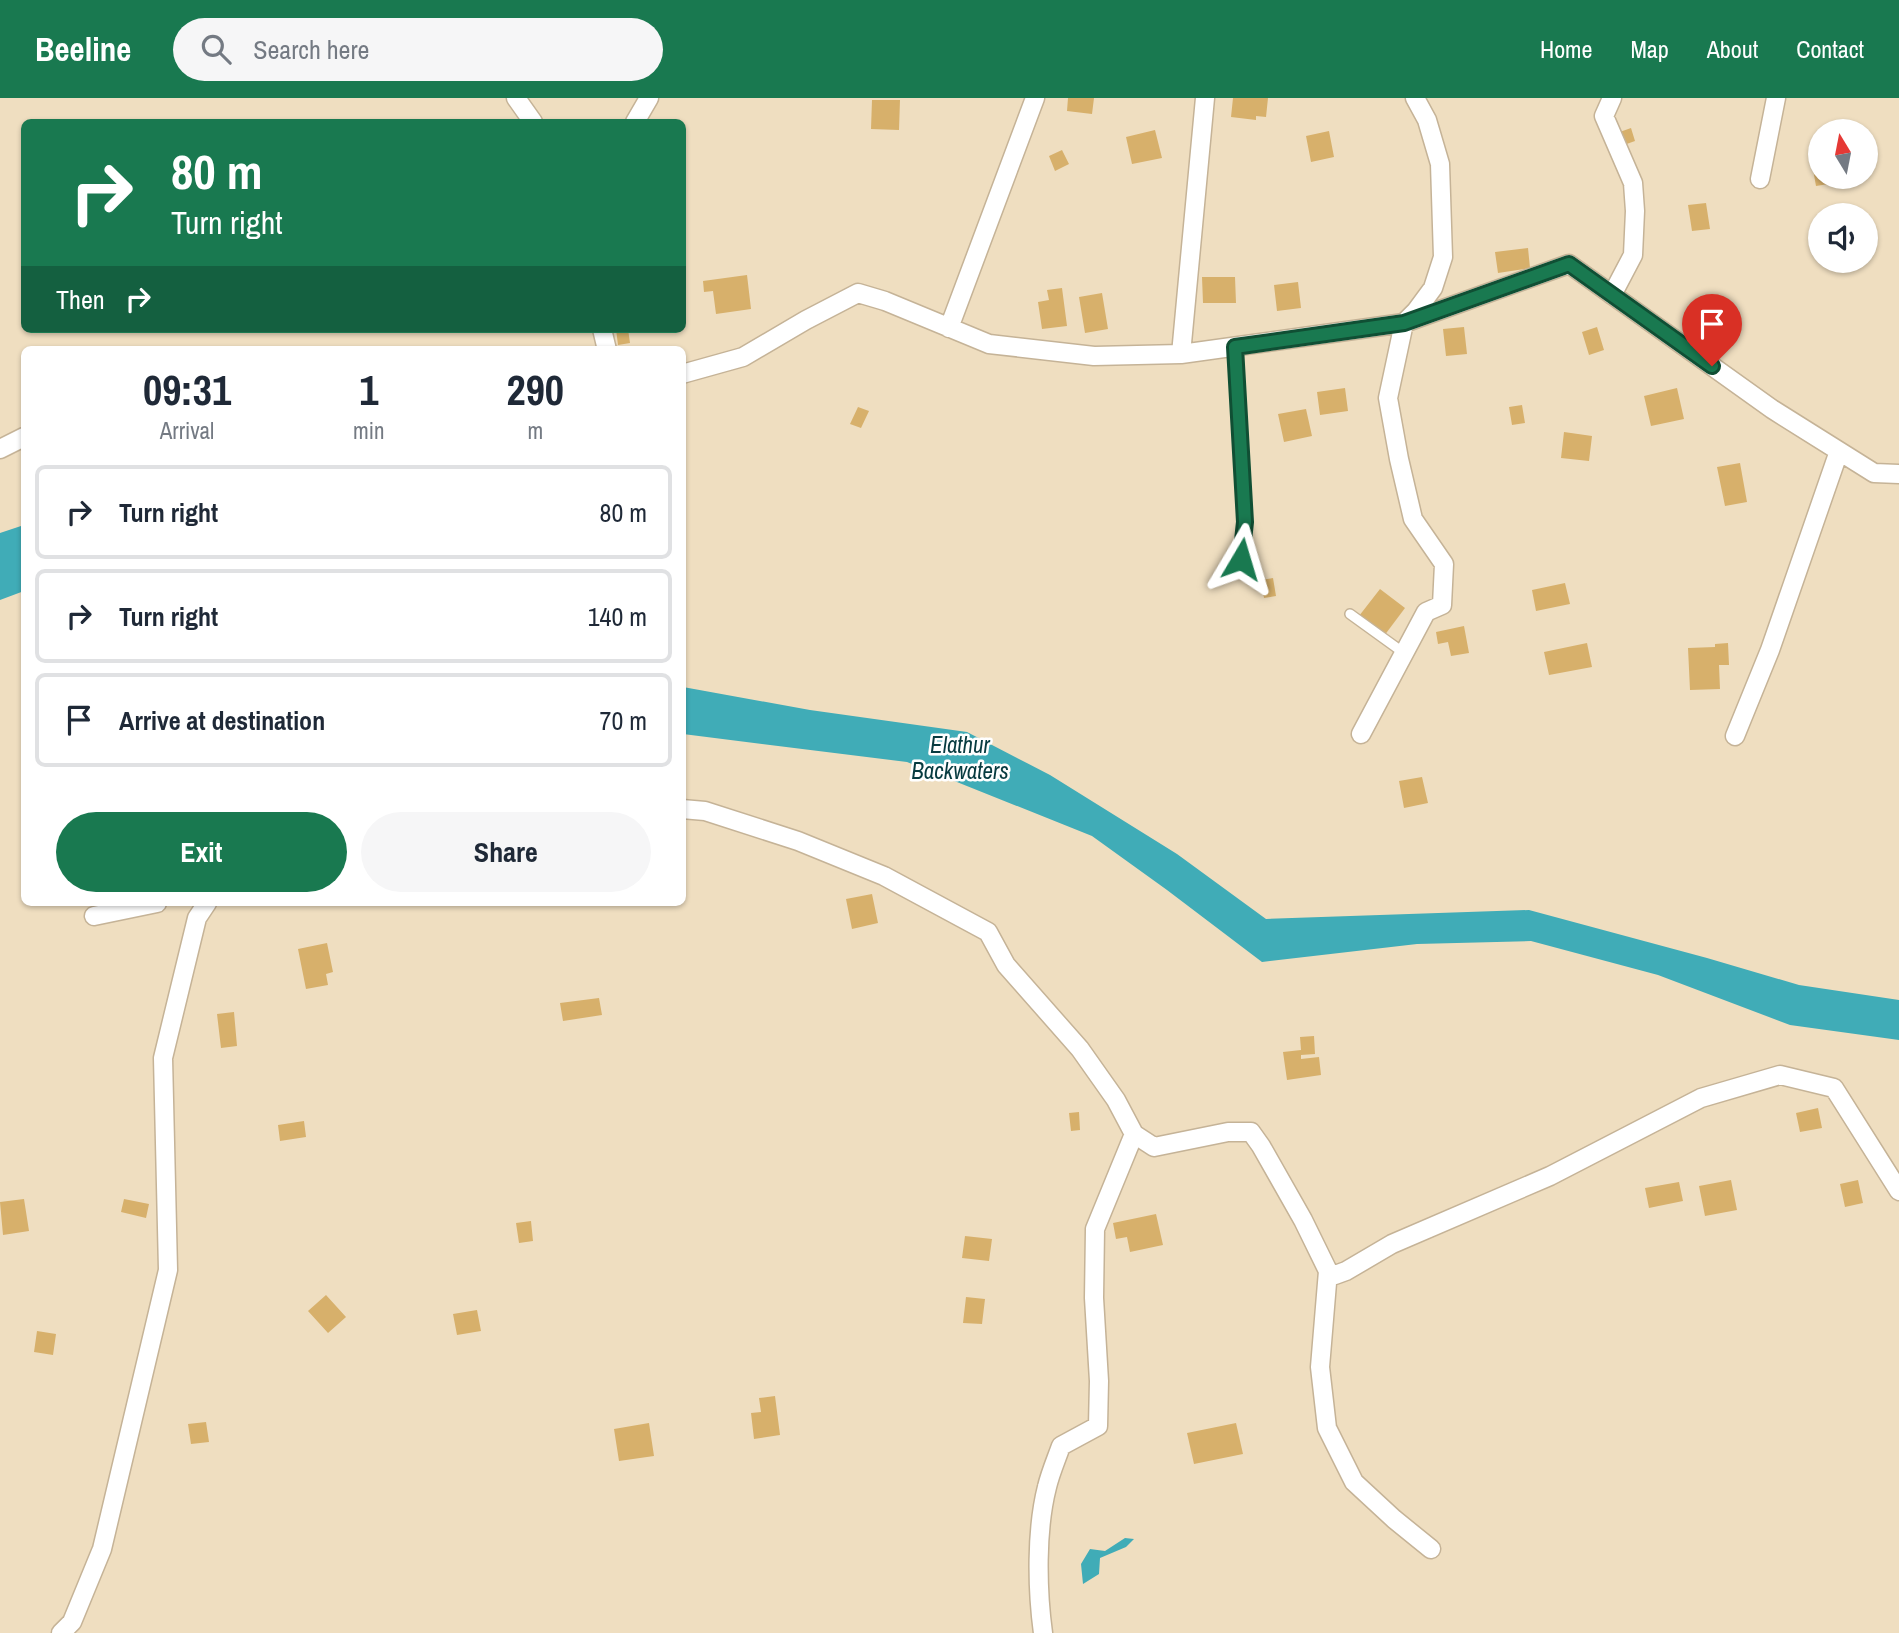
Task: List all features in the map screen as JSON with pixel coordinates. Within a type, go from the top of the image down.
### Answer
[{"type":"street","points":[[516,98],[531,119]]},
{"type":"street","points":[[637,119],[649,98]]},
{"type":"street","points":[[949,328],[1035,98]]},
{"type":"street","points":[[1181,354],[1205,98]]},
{"type":"street","points":[[1361,734],[1426,612],[1442,605],[1444,564],[1413,519],[1388,398],[1404,323],[1433,288],[1443,257],[1440,164],[1427,120],[1415,98]]},
{"type":"street","points":[[1612,98],[1604,116],[1633,183],[1635,211],[1633,255],[1612,295]]},
{"type":"street","points":[[1760,180],[1776,98]]},
{"type":"street","points":[[686,373],[743,357],[858,293],[885,301],[989,344],[1094,356],[1181,354],[1404,323],[1569,264],[1772,409],[1874,473],[1899,474]]},
{"type":"street","points":[[0,449],[21,438]]},
{"type":"street","points":[[1735,736],[1770,650],[1839,451]]},
{"type":"street","points":[[686,809],[705,811],[810,846],[884,876],[988,932],[1006,965],[1087,1059],[1116,1100],[1134,1134],[1154,1147],[1228,1132],[1251,1132],[1303,1220],[1328,1272],[1320,1367],[1327,1428],[1354,1482],[1431,1549]]},
{"type":"street","points":[[94,916],[142,906]]},
{"type":"street","points":[[61,1633],[72,1622],[102,1549],[168,1270],[163,1058],[197,918],[205,906]]},
{"type":"street","points":[[1328,1272],[1335,1275],[1346,1271],[1392,1244],[1550,1176],[1701,1098],[1780,1075],[1834,1088],[1899,1191]]},
{"type":"street","points":[[1043,1633],[1039,1603],[1039,1564],[1046,1488],[1061,1446],[1098,1426],[1095,1229],[1134,1134]]},
{"type":"lane","points":[[1235,347],[1245,522],[1241,559]]},
{"type":"lane","points":[[1350,614],[1404,653]]},
{"type":"water","points":[[21,526],[21,592],[0,600],[0,533]]},
{"type":"water","name":"Elathur Backwaters","points":[[686,688],[810,710],[967,732],[1050,775],[1177,854],[1266,919],[1529,910],[1799,985],[1899,1000],[1899,1040],[1790,1025],[1658,975],[1531,941],[1417,944],[1262,962],[1092,836],[907,762],[686,734]]},
{"type":"water","points":[[1125,1538],[1134,1539],[1126,1547],[1100,1558],[1099,1574],[1083,1584],[1081,1564],[1090,1549],[1105,1551]]},
{"type":"building","points":[[1068,98],[1094,98],[1092,114],[1067,111]]},
{"type":"building","points":[[1233,98],[1268,98],[1266,117],[1256,116],[1256,120],[1231,117]]},
{"type":"building","points":[[872,100],[900,100],[899,130],[871,129]]},
{"type":"building","points":[[1631,128],[1635,141],[1621,146],[1617,133]]},
{"type":"building","points":[[1155,130],[1162,158],[1132,164],[1126,137]]},
{"type":"building","points":[[1329,131],[1334,157],[1311,162],[1306,136]]},
{"type":"building","points":[[1062,150],[1069,164],[1055,171],[1049,156]]},
{"type":"building","points":[[1706,203],[1710,229],[1692,231],[1688,205]]},
{"type":"building","points":[[1528,248],[1530,268],[1498,273],[1495,252]]},
{"type":"building","points":[[747,275],[751,309],[716,314],[713,291],[704,292],[703,281]]},
{"type":"building","points":[[1202,277],[1235,277],[1236,303],[1203,303]]},
{"type":"building","points":[[1298,282],[1301,308],[1277,311],[1274,285]]},
{"type":"building","points":[[1062,288],[1067,326],[1042,329],[1038,302],[1049,300],[1047,290]]},
{"type":"building","points":[[1102,293],[1108,329],[1085,333],[1079,297]]},
{"type":"building","points":[[1464,327],[1467,354],[1446,356],[1443,329]]},
{"type":"building","points":[[1597,327],[1604,350],[1589,355],[1582,332]]},
{"type":"building","points":[[616,333],[629,333],[630,343],[618,345]]},
{"type":"building","points":[[1345,388],[1348,411],[1320,415],[1317,392]]},
{"type":"building","points":[[1677,388],[1684,419],[1651,426],[1644,396]]},
{"type":"building","points":[[1522,405],[1525,423],[1512,425],[1509,407]]},
{"type":"building","points":[[858,407],[869,411],[861,428],[850,424]]},
{"type":"building","points":[[1306,409],[1312,436],[1284,442],[1278,414]]},
{"type":"building","points":[[1564,432],[1592,436],[1589,461],[1561,458]]},
{"type":"building","points":[[1740,463],[1747,502],[1725,506],[1717,467]]},
{"type":"building","points":[[1273,578],[1276,596],[1264,598],[1261,580]]},
{"type":"building","points":[[1565,583],[1570,604],[1536,611],[1532,590]]},
{"type":"building","points":[[1380,589],[1405,608],[1384,636],[1359,616]]},
{"type":"building","points":[[1464,626],[1469,653],[1451,656],[1448,642],[1438,644],[1436,632]]},
{"type":"building","points":[[1587,643],[1592,667],[1549,675],[1544,652]]},
{"type":"building","points":[[1728,643],[1729,665],[1719,665],[1720,689],[1690,690],[1688,648],[1715,647],[1715,644]]},
{"type":"building","points":[[1422,777],[1428,803],[1404,808],[1399,781]]},
{"type":"building","points":[[872,894],[878,923],[852,929],[846,899]]},
{"type":"building","points":[[327,943],[333,972],[326,974],[328,985],[306,989],[298,949]]},
{"type":"building","points":[[599,998],[602,1015],[563,1021],[560,1003]]},
{"type":"building","points":[[234,1012],[237,1046],[221,1048],[217,1014]]},
{"type":"building","points":[[1314,1036],[1315,1054],[1301,1055],[1301,1059],[1319,1057],[1321,1075],[1287,1080],[1283,1052],[1301,1050],[1300,1037]]},
{"type":"building","points":[[1818,1108],[1822,1128],[1800,1132],[1796,1113]]},
{"type":"building","points":[[1079,1112],[1080,1130],[1071,1131],[1069,1113]]},
{"type":"building","points":[[304,1121],[306,1137],[280,1141],[278,1125]]},
{"type":"building","points":[[1731,1180],[1737,1210],[1705,1216],[1699,1186]]},
{"type":"building","points":[[1858,1180],[1863,1203],[1845,1207],[1840,1184]]},
{"type":"building","points":[[1679,1182],[1683,1201],[1649,1208],[1645,1188]]},
{"type":"building","points":[[24,1199],[29,1231],[3,1235],[0,1202]]},
{"type":"building","points":[[124,1199],[149,1204],[146,1218],[121,1212]]},
{"type":"building","points":[[1156,1214],[1163,1245],[1130,1252],[1127,1237],[1116,1239],[1113,1223]]},
{"type":"building","points":[[531,1221],[533,1241],[519,1243],[516,1223]]},
{"type":"building","points":[[965,1236],[992,1239],[989,1261],[962,1258]]},
{"type":"building","points":[[326,1295],[346,1317],[328,1333],[308,1311]]},
{"type":"building","points":[[966,1297],[985,1299],[982,1324],[963,1323]]},
{"type":"building","points":[[477,1310],[481,1331],[457,1335],[453,1314]]},
{"type":"building","points":[[37,1331],[56,1334],[53,1355],[34,1352]]},
{"type":"building","points":[[775,1396],[780,1435],[754,1439],[751,1413],[761,1412],[759,1398]]},
{"type":"building","points":[[206,1422],[209,1442],[191,1444],[188,1424]]},
{"type":"building","points":[[649,1423],[654,1456],[619,1461],[614,1429]]},
{"type":"building","points":[[1236,1423],[1243,1454],[1194,1464],[1187,1433]]},
{"type":"route","points":[[1241,559],[1245,522],[1235,347],[1404,323],[1569,264],[1712,366]]}]
